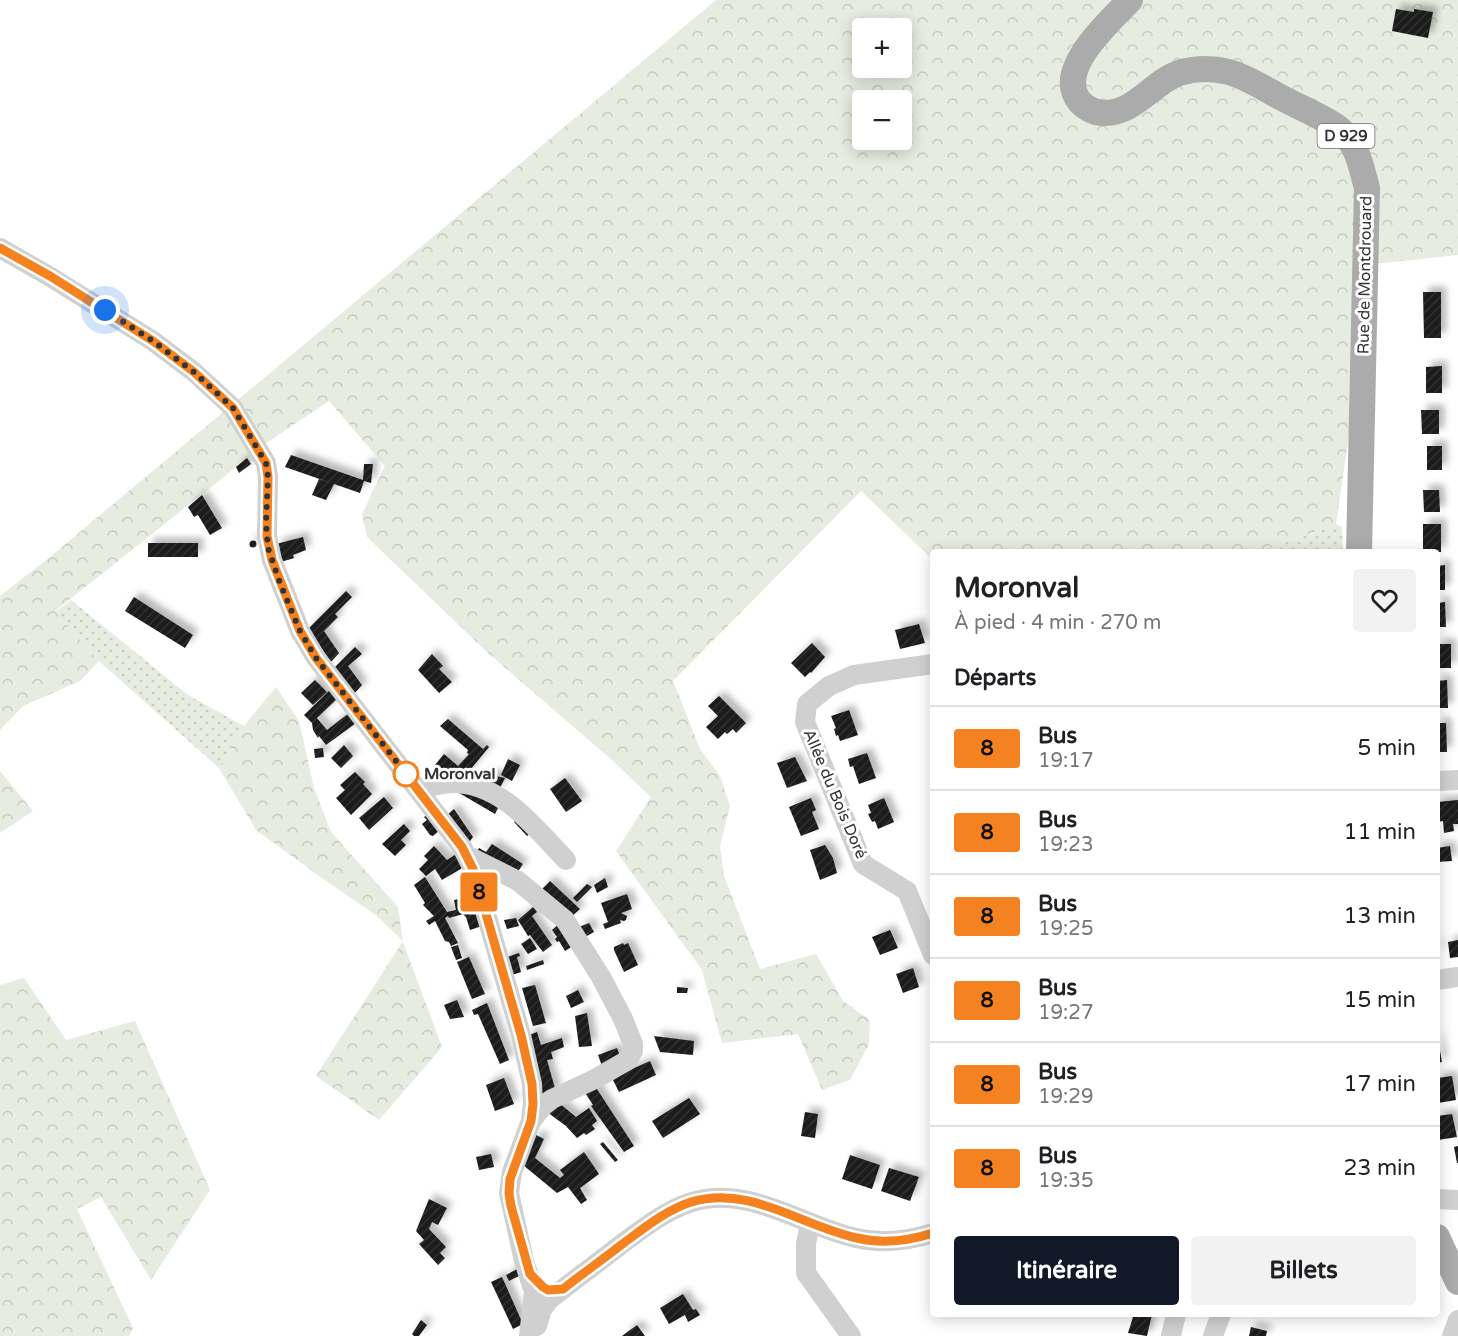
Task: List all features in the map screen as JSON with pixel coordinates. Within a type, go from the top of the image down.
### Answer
[{"type":"main road","name":"Rue de Montdrouard","points":[[1130,0],[1085,51],[1076,67],[1073,80],[1074,91],[1087,108],[1104,113],[1120,110],[1179,73],[1199,69],[1219,70],[1245,79],[1337,126],[1349,139],[1358,158],[1367,188],[1359,549]]},
{"type":"main road","points":[[1440,1244],[1458,1282]]},
{"type":"street","points":[[0,248],[153,341],[194,372],[233,408],[263,458],[268,473],[266,523],[268,548],[300,631],[316,658],[468,856],[528,1063],[533,1097],[531,1121],[514,1166],[509,1193],[523,1254],[543,1292],[537,1336]]},
{"type":"street","name":"Allée du Bois Doré","points":[[930,664],[854,675],[829,686],[807,704],[805,722],[863,864],[907,891],[930,948]]},
{"type":"street","points":[[1440,781],[1458,780]]},
{"type":"street","points":[[417,789],[453,783],[470,786],[501,797],[566,860]]},
{"type":"street","points":[[468,856],[518,881],[565,920],[601,977],[633,1044],[633,1051],[628,1060],[595,1079],[552,1099],[531,1121]]},
{"type":"street","points":[[1440,980],[1458,977]]},
{"type":"street","points":[[529,1336],[543,1292],[653,1221],[678,1207],[700,1200],[725,1197],[746,1200],[838,1233],[873,1241],[903,1240],[930,1234]]},
{"type":"street","points":[[1440,1199],[1458,1200]]},
{"type":"street","points":[[810,1223],[806,1244],[806,1273],[851,1336]]},
{"type":"street","points":[[1171,1336],[1175,1317]]},
{"type":"street","points":[[1213,1336],[1220,1317]]},
{"type":"street","points":[[1452,1336],[1458,1320]]},
{"type":"green space","points":[[716,0],[1458,0],[1458,255],[1374,264],[1336,524],[1267,549],[930,549],[930,557],[861,491],[673,681],[700,749],[720,776],[730,806],[720,846],[724,876],[760,969],[816,954],[843,1001],[870,1020],[869,1044],[850,1080],[822,1090],[798,1034],[722,1043],[702,970],[616,851],[651,797],[487,652],[367,537],[362,514],[385,466],[329,401],[269,441],[55,611],[99,661],[80,681],[23,706],[0,730],[0,596],[50,557]]},
{"type":"green space","points":[[1336,524],[1342,527],[1343,549],[1267,549]]},
{"type":"green space","points":[[71,600],[188,695],[244,726],[219,768],[99,661],[55,612]]},
{"type":"green space","points":[[276,687],[299,721],[314,788],[331,832],[398,907],[403,941],[377,916],[256,830],[219,768],[244,726]]},
{"type":"green space","points":[[0,771],[33,811],[0,833]]},
{"type":"green space","points":[[403,941],[442,1047],[379,1120],[316,1076]]},
{"type":"green space","points":[[24,978],[66,1040],[135,1021],[210,1190],[151,1280],[101,1197],[77,1209],[133,1328],[129,1336],[0,1336],[0,985]]},
{"type":"building","points":[[1396,9],[1433,12],[1428,38],[1392,31]]},
{"type":"building","points":[[1423,292],[1441,292],[1441,338],[1424,338]]},
{"type":"building","points":[[1442,366],[1442,393],[1426,393],[1426,367]]},
{"type":"building","points":[[1421,410],[1439,410],[1439,434],[1422,434]]},
{"type":"building","points":[[1427,446],[1442,446],[1442,470],[1427,470]]},
{"type":"building","points":[[291,455],[363,480],[364,464],[373,464],[371,483],[364,481],[360,493],[285,467]]},
{"type":"building","points":[[247,458],[251,464],[239,473],[236,467]]},
{"type":"building","points":[[319,479],[334,484],[326,500],[312,495]]},
{"type":"building","points":[[1423,490],[1439,490],[1440,512],[1424,512]]},
{"type":"building","points":[[202,495],[222,528],[210,535],[198,515],[194,517],[188,507]]},
{"type":"building","points":[[1423,524],[1441,524],[1441,552],[1440,549],[1423,549]]},
{"type":"building","points":[[303,537],[306,550],[293,555],[294,558],[281,562],[276,544]]},
{"type":"building","points":[[253,540],[257,544],[253,548],[249,544]]},
{"type":"building","points":[[148,543],[198,543],[198,557],[148,557]]},
{"type":"building","points":[[1445,565],[1445,590],[1440,590],[1440,566]]},
{"type":"building","points":[[346,591],[352,597],[335,614],[338,617],[324,631],[339,653],[331,662],[308,629]]},
{"type":"building","points":[[134,597],[193,635],[185,648],[125,611]]},
{"type":"building","points":[[1445,602],[1446,627],[1440,627],[1440,603]]},
{"type":"building","points":[[919,624],[925,643],[900,649],[895,630]]},
{"type":"building","points":[[812,643],[825,657],[805,677],[791,663]]},
{"type":"building","points":[[1440,644],[1451,644],[1451,668],[1440,668]]},
{"type":"building","points":[[355,647],[362,654],[348,666],[362,685],[353,695],[334,668]]},
{"type":"building","points":[[432,654],[443,666],[439,669],[452,682],[439,693],[418,670]]},
{"type":"building","points":[[315,680],[327,692],[313,705],[301,693]]},
{"type":"building","points":[[1447,680],[1448,708],[1440,708],[1440,681]]},
{"type":"building","points":[[331,689],[338,698],[317,718],[327,730],[349,713],[356,723],[326,745],[319,736],[318,738],[312,723],[304,715]]},
{"type":"building","points":[[719,696],[746,723],[736,733],[733,729],[727,734],[725,732],[718,739],[706,727],[718,716],[708,706]]},
{"type":"building","points":[[849,710],[858,735],[840,741],[838,735],[836,736],[834,729],[836,728],[831,716]]},
{"type":"building","points":[[448,719],[483,749],[487,745],[489,747],[461,781],[448,776],[435,765],[444,754],[458,766],[469,754],[468,750],[440,726]]},
{"type":"building","points":[[1440,723],[1446,723],[1447,752],[1440,752]]},
{"type":"building","points":[[344,745],[353,756],[341,768],[331,758]]},
{"type":"building","points":[[323,748],[324,757],[315,758],[314,749]]},
{"type":"building","points":[[867,753],[876,778],[859,784],[848,759]]},
{"type":"building","points":[[795,757],[807,781],[787,788],[777,763]]},
{"type":"building","points":[[508,759],[520,765],[512,781],[501,775]]},
{"type":"building","points":[[355,772],[372,794],[351,815],[336,798],[345,790],[340,785]]},
{"type":"building","points":[[487,774],[505,778],[499,790],[478,785]]},
{"type":"building","points":[[565,778],[582,801],[566,812],[550,789]]},
{"type":"building","points":[[454,790],[501,802],[495,814]]},
{"type":"building","points":[[384,797],[393,808],[369,830],[359,818]]},
{"type":"building","points":[[811,798],[816,810],[812,812],[819,829],[801,836],[789,807]]},
{"type":"building","points":[[884,798],[894,822],[878,829],[875,821],[872,822],[868,814],[871,813],[868,805]]},
{"type":"building","points":[[1458,800],[1458,824],[1453,824],[1454,831],[1444,833],[1443,821],[1440,822],[1440,802]]},
{"type":"building","points":[[454,809],[473,837],[467,845],[446,816]]},
{"type":"building","points":[[428,814],[440,830],[433,836],[422,824],[427,820],[424,817]]},
{"type":"building","points":[[520,816],[533,831],[527,836],[514,822]]},
{"type":"building","points":[[404,824],[410,831],[401,840],[406,845],[395,856],[382,844]]},
{"type":"building","points":[[492,844],[523,864],[517,873],[477,851],[479,848],[486,852]]},
{"type":"building","points":[[825,845],[833,858],[837,873],[820,880],[810,850]]},
{"type":"building","points":[[434,846],[447,860],[458,853],[464,867],[442,880],[435,869],[426,876],[419,869],[428,860],[424,856]]},
{"type":"building","points":[[1450,846],[1452,861],[1440,862],[1440,848]]},
{"type":"building","points":[[425,877],[447,912],[456,910],[454,900],[470,897],[469,893],[472,892],[482,926],[470,930],[463,914],[449,918],[448,916],[445,918],[458,943],[451,946],[445,941],[435,921],[429,925],[426,921],[434,916],[423,905],[425,903],[414,885]]},
{"type":"building","points":[[605,878],[608,887],[597,893],[594,885]]},
{"type":"building","points":[[550,881],[580,909],[571,917],[541,890]]},
{"type":"building","points":[[587,884],[592,887],[577,902],[573,898]]},
{"type":"building","points":[[627,894],[632,909],[621,913],[627,916],[626,920],[620,920],[621,923],[605,929],[603,924],[608,922],[601,903]]},
{"type":"building","points":[[533,907],[537,912],[532,916],[552,945],[543,952],[530,935],[528,936],[518,920]]},
{"type":"building","points":[[516,918],[519,926],[507,929],[504,920]]},
{"type":"building","points":[[560,923],[576,944],[565,951],[555,939],[557,937],[552,930]]},
{"type":"building","points":[[589,923],[594,932],[585,937],[579,927]]},
{"type":"building","points":[[890,930],[898,948],[880,955],[872,937]]},
{"type":"building","points":[[530,938],[537,949],[528,954],[521,944]]},
{"type":"building","points":[[1458,940],[1458,957],[1450,958],[1448,942]]},
{"type":"building","points":[[623,943],[624,945],[628,943],[638,965],[624,972],[614,950],[614,947]]},
{"type":"building","points":[[458,945],[462,958],[456,960],[451,947]]},
{"type":"building","points":[[519,953],[520,956],[517,957],[521,972],[509,976],[504,958]]},
{"type":"building","points":[[469,957],[485,994],[472,999],[457,962]]},
{"type":"building","points":[[543,960],[544,964],[527,970],[526,966]]},
{"type":"building","points":[[913,968],[919,987],[903,993],[896,974]]},
{"type":"building","points":[[535,985],[546,1023],[533,1026],[522,988]]},
{"type":"building","points":[[677,987],[688,988],[687,993],[677,993]]},
{"type":"building","points":[[578,990],[584,1002],[571,1008],[566,996]]},
{"type":"building","points":[[457,1000],[464,1017],[450,1019],[444,1005]]},
{"type":"building","points":[[487,1003],[509,1060],[500,1064],[478,1014],[474,1015],[472,1010]]},
{"type":"building","points":[[587,1013],[592,1046],[579,1047],[575,1016]]},
{"type":"building","points":[[537,1032],[541,1045],[562,1038],[564,1047],[551,1052],[553,1059],[547,1060],[556,1092],[543,1099],[526,1036]]},
{"type":"building","points":[[654,1036],[694,1041],[693,1055],[660,1052]]},
{"type":"building","points":[[617,1048],[621,1059],[602,1066],[598,1055]]},
{"type":"building","points":[[650,1061],[656,1075],[619,1092],[612,1078]]},
{"type":"building","points":[[1452,1076],[1456,1100],[1440,1103],[1440,1078]]},
{"type":"building","points":[[504,1078],[514,1104],[495,1111],[486,1085]]},
{"type":"building","points":[[595,1086],[634,1146],[624,1152],[591,1106],[593,1105],[584,1091]]},
{"type":"building","points":[[689,1098],[700,1114],[663,1138],[652,1121]]},
{"type":"building","points":[[559,1103],[576,1117],[589,1108],[597,1121],[592,1125],[595,1129],[577,1138],[566,1126],[547,1112]]},
{"type":"building","points":[[805,1112],[818,1114],[815,1138],[801,1136]]},
{"type":"building","points":[[1452,1114],[1457,1137],[1440,1140],[1440,1116]]},
{"type":"building","points":[[536,1135],[544,1139],[535,1158],[560,1178],[564,1175],[560,1170],[584,1152],[599,1174],[580,1188],[587,1200],[581,1204],[568,1187],[557,1193],[523,1165]]},
{"type":"building","points":[[603,1142],[618,1160],[615,1162],[600,1144]]},
{"type":"building","points":[[1458,1146],[1458,1163],[1457,1163],[1454,1147]]},
{"type":"building","points":[[491,1154],[494,1167],[479,1170],[476,1157]]},
{"type":"building","points":[[850,1155],[880,1165],[872,1189],[842,1179]]},
{"type":"building","points":[[889,1168],[919,1177],[910,1201],[881,1191]]},
{"type":"building","points":[[429,1199],[447,1208],[438,1225],[432,1222],[429,1229],[446,1247],[440,1253],[445,1258],[438,1265],[419,1244],[424,1240],[416,1231]]},
{"type":"building","points":[[519,1268],[521,1275],[509,1281],[506,1275]]},
{"type":"building","points":[[502,1277],[523,1324],[513,1329],[491,1282]]},
{"type":"building","points":[[683,1294],[693,1310],[696,1309],[700,1315],[688,1322],[685,1315],[669,1324],[660,1308]]},
{"type":"building","points":[[1133,1317],[1151,1317],[1147,1336],[1128,1333]]},
{"type":"building","points":[[421,1320],[427,1325],[419,1336],[414,1336],[412,1334]]},
{"type":"building","points":[[637,1325],[645,1336],[622,1336],[630,1330]]},
{"type":"building","points":[[1251,1327],[1267,1331],[1266,1336],[1249,1336]]},
{"type":"bus line","name":"8","points":[[0,248],[50,276],[153,341],[208,383],[236,413],[244,430],[266,463],[268,548],[300,631],[316,658],[462,847],[473,869],[521,1035],[532,1084],[531,1121],[510,1179],[509,1193],[530,1274],[548,1290],[563,1289],[653,1221],[678,1207],[713,1197],[753,1202],[838,1233],[873,1241],[903,1240],[930,1234]]},
{"type":"place","name":"Moronval","points":[[406,774]]},
{"type":"route","points":[[105,310],[153,341],[194,372],[233,408],[244,430],[266,463],[268,548],[300,631],[316,658],[406,774]]}]
